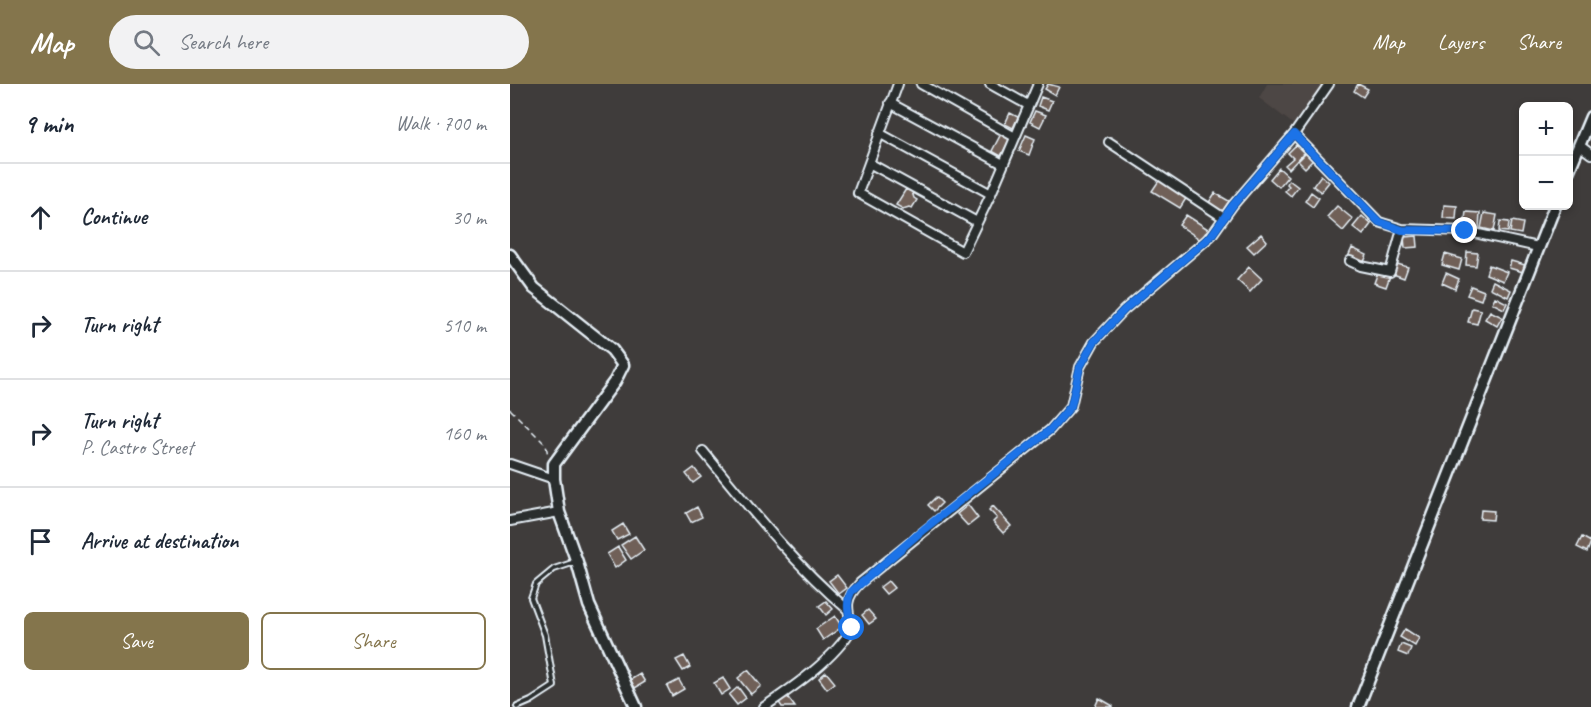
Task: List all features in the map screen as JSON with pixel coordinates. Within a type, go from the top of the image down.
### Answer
[{"type":"street","points":[[898,84],[858,193],[963,252],[991,194],[1038,84]]},
{"type":"street","points":[[921,84],[1015,137]]},
{"type":"street","points":[[990,84],[1028,105]]},
{"type":"street","points":[[764,707],[796,685],[846,638],[852,628],[847,609],[848,598],[860,583],[1050,430],[1071,406],[1080,367],[1094,342],[1124,310],[1211,236],[1233,205],[1294,134],[1329,84]]},
{"type":"street","points":[[890,103],[1003,164]]},
{"type":"street","points":[[1573,162],[1591,117]]},
{"type":"street","points":[[879,133],[991,194]]},
{"type":"street","points":[[1294,134],[1379,222],[1402,230],[1465,231],[1538,247]]},
{"type":"street","points":[[1109,142],[1224,218]]},
{"type":"street","points":[[1580,145],[1591,154]]},
{"type":"street","points":[[869,163],[977,222]]},
{"type":"street","points":[[1358,707],[1553,210]]},
{"type":"street","points":[[1350,261],[1361,266],[1389,272],[1402,230]]},
{"type":"street","points":[[510,255],[534,288],[612,350],[622,364],[615,381],[554,464],[554,479],[560,512],[589,605],[636,707]]},
{"type":"street","points":[[703,451],[765,526],[824,589],[847,609]]},
{"type":"street","points":[[510,464],[554,479]]},
{"type":"street","points":[[510,521],[560,512]]},
{"type":"lane","points":[[517,707],[554,686],[545,635],[531,598],[536,584],[554,569],[577,562]]},
{"type":"path","points":[[510,409],[546,445],[548,456]]},
{"type":"shaded area","points":[[1267,84],[1323,84],[1293,124],[1259,98]]},
{"type":"building","points":[[1048,84],[1059,87],[1055,95],[1045,89]]},
{"type":"building","points":[[1358,84],[1368,89],[1363,97],[1354,91]]},
{"type":"building","points":[[1041,97],[1052,101],[1048,110],[1038,106]]},
{"type":"building","points":[[1035,111],[1046,115],[1040,127],[1030,122]]},
{"type":"building","points":[[1010,113],[1018,117],[1013,128],[1005,124]]},
{"type":"building","points":[[1002,132],[1011,136],[1001,156],[992,151]]},
{"type":"building","points":[[1026,135],[1035,139],[1029,155],[1019,151]]},
{"type":"building","points":[[1296,145],[1304,153],[1289,169],[1285,165],[1293,158],[1288,153]]},
{"type":"building","points":[[1307,152],[1314,159],[1305,168],[1298,161]]},
{"type":"building","points":[[1279,168],[1288,176],[1279,187],[1270,179]]},
{"type":"building","points":[[1321,175],[1329,182],[1321,192],[1313,186]]},
{"type":"building","points":[[1160,179],[1187,197],[1180,208],[1152,191]]},
{"type":"building","points":[[1289,180],[1298,187],[1291,196],[1285,191],[1289,186],[1287,184]]},
{"type":"building","points":[[906,189],[912,192],[917,200],[912,208],[903,209],[896,205]]},
{"type":"building","points":[[1311,192],[1319,198],[1313,207],[1305,201]]},
{"type":"building","points":[[1215,193],[1229,201],[1222,212],[1208,204]]},
{"type":"building","points":[[1444,205],[1457,206],[1456,219],[1443,218]]},
{"type":"building","points":[[1337,206],[1353,219],[1343,231],[1327,217]]},
{"type":"building","points":[[1466,212],[1480,213],[1479,228],[1464,226]]},
{"type":"building","points":[[1484,213],[1497,215],[1494,231],[1481,228]]},
{"type":"building","points":[[1186,215],[1208,229],[1201,240],[1179,225]]},
{"type":"building","points":[[1362,216],[1371,224],[1363,235],[1353,227]]},
{"type":"building","points":[[1500,221],[1509,222],[1508,232],[1499,231]]},
{"type":"building","points":[[1512,221],[1523,223],[1521,234],[1510,232]]},
{"type":"building","points":[[1261,234],[1267,241],[1254,253],[1247,246]]},
{"type":"building","points":[[1417,236],[1418,247],[1405,248],[1404,237]]},
{"type":"building","points":[[1352,248],[1367,255],[1363,264],[1348,257]]},
{"type":"building","points":[[1467,252],[1478,253],[1476,266],[1466,265]]},
{"type":"building","points":[[1445,254],[1462,259],[1459,270],[1442,265]]},
{"type":"building","points":[[1511,261],[1525,265],[1523,272],[1509,268]]},
{"type":"building","points":[[1397,264],[1408,267],[1404,278],[1393,274]]},
{"type":"building","points":[[1489,265],[1507,272],[1503,281],[1486,274]]},
{"type":"building","points":[[1249,267],[1262,279],[1250,292],[1237,280]]},
{"type":"building","points":[[1378,272],[1390,276],[1386,287],[1374,283]]},
{"type":"building","points":[[1446,273],[1459,279],[1455,289],[1442,283]]},
{"type":"building","points":[[1493,281],[1511,290],[1508,297],[1490,288]]},
{"type":"building","points":[[1471,286],[1484,291],[1481,300],[1467,295]]},
{"type":"building","points":[[1495,297],[1507,303],[1504,309],[1492,303]]},
{"type":"building","points":[[1472,308],[1481,310],[1477,324],[1468,322]]},
{"type":"building","points":[[1490,311],[1502,317],[1497,326],[1485,319]]},
{"type":"building","points":[[694,468],[701,477],[693,483],[686,474]]},
{"type":"building","points":[[936,497],[942,503],[934,511],[928,505]]},
{"type":"building","points":[[968,505],[978,518],[968,526],[957,514]]},
{"type":"building","points":[[993,506],[1011,526],[1003,533],[993,522],[997,518],[989,510]]},
{"type":"building","points":[[697,507],[702,517],[691,522],[686,513]]},
{"type":"building","points":[[1481,510],[1494,511],[1493,520],[1480,519]]},
{"type":"building","points":[[623,524],[629,534],[617,540],[612,531]]},
{"type":"building","points":[[635,536],[644,550],[631,559],[621,545]]},
{"type":"building","points":[[1582,537],[1591,542],[1587,552],[1577,547]]},
{"type":"building","points":[[618,547],[626,560],[615,568],[607,554]]},
{"type":"building","points":[[837,575],[847,588],[839,594],[829,581]]},
{"type":"building","points":[[888,581],[894,588],[886,594],[880,587]]},
{"type":"building","points":[[826,601],[833,609],[826,615],[819,606]]},
{"type":"building","points":[[868,610],[876,619],[869,624],[862,615]]},
{"type":"building","points":[[835,616],[842,627],[823,640],[816,629]]},
{"type":"building","points":[[1405,629],[1419,638],[1415,646],[1400,637]]},
{"type":"building","points":[[1401,644],[1411,648],[1408,656],[1398,652]]},
{"type":"building","points":[[684,656],[690,667],[683,671],[676,660]]},
{"type":"building","points":[[748,670],[761,686],[751,694],[738,678]]},
{"type":"building","points":[[826,672],[835,683],[827,689],[819,678]]},
{"type":"building","points":[[640,674],[645,682],[635,688],[630,680]]},
{"type":"building","points":[[723,678],[730,689],[721,695],[714,683]]},
{"type":"building","points":[[679,680],[684,689],[672,696],[667,686]]},
{"type":"building","points":[[738,687],[746,698],[737,705],[729,695]]},
{"type":"building","points":[[786,695],[795,707],[782,707],[778,701]]},
{"type":"building","points":[[1099,698],[1113,706],[1113,707],[1095,707]]},
{"type":"route","points":[[852,628],[847,609],[851,592],[924,529],[1050,430],[1071,406],[1080,367],[1094,342],[1124,310],[1211,236],[1233,205],[1294,134],[1379,222],[1402,230],[1465,231]]}]
